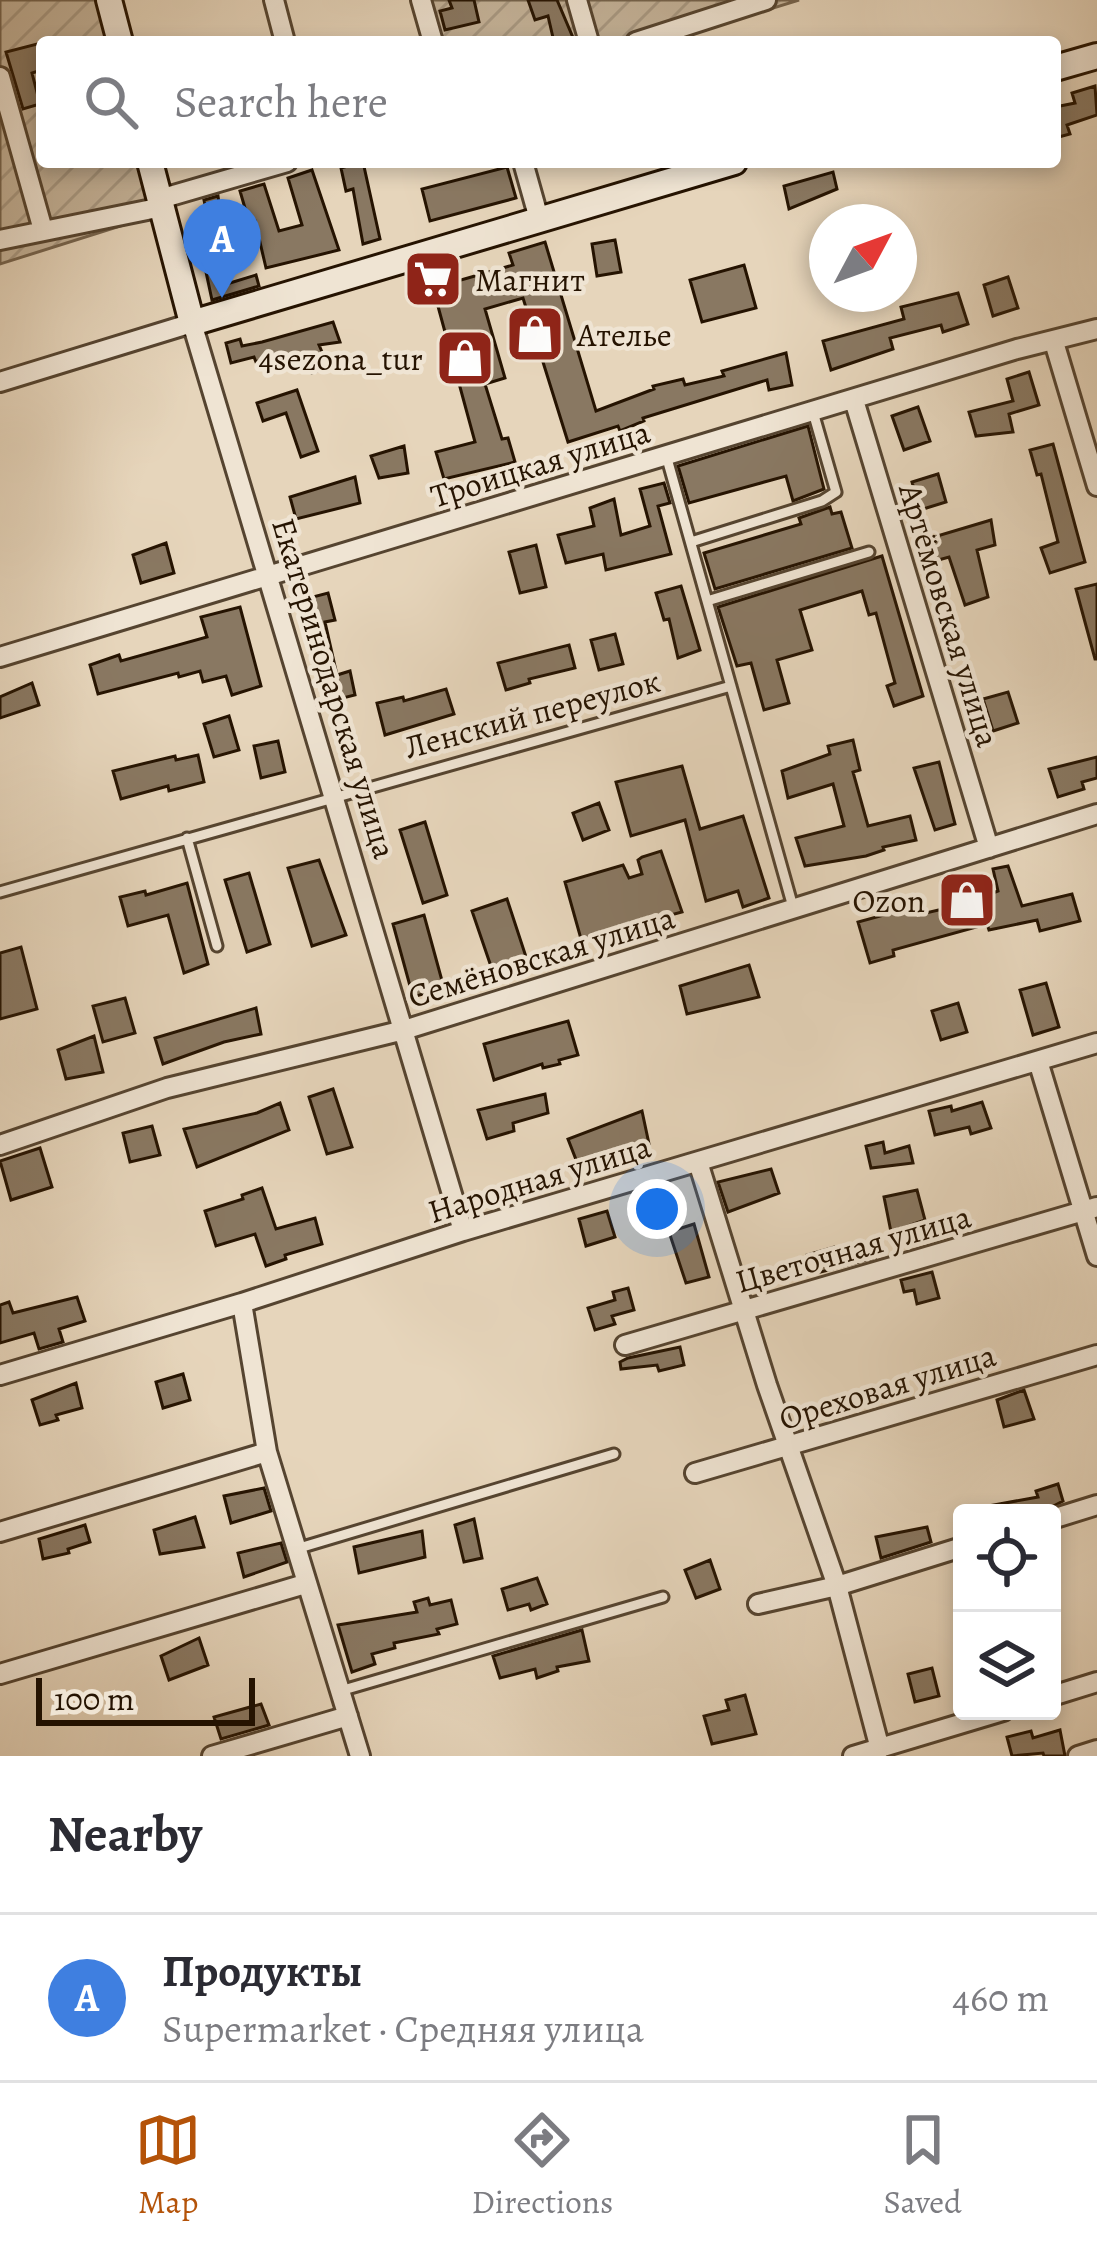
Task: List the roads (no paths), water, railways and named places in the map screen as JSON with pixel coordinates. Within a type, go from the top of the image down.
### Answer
[{"type":"street","points":[[110,0],[119,36]]},
{"type":"street","points":[[274,0],[284,36]]},
{"type":"street","points":[[421,0],[431,36]]},
{"type":"street","points":[[577,0],[587,36]]},
{"type":"street","points":[[651,36],[728,6],[766,0]]},
{"type":"street","points":[[1061,66],[1097,56]]},
{"type":"street","points":[[0,77],[43,230]]},
{"type":"street","name":"Екатеринодарская улица","points":[[152,168],[192,323],[463,1231]]},
{"type":"street","points":[[0,240],[161,203],[269,168]]},
{"type":"street","points":[[525,168],[538,219]]},
{"type":"street","points":[[0,382],[713,168]]},
{"type":"street","name":"Троицкая улица","points":[[0,657],[1017,349],[1097,329]]},
{"type":"street","points":[[1054,342],[1097,487]]},
{"type":"street","name":"Артёмовская улица","points":[[854,400],[989,848]]},
{"type":"street","name":"Семёновская улица","points":[[0,1144],[167,1088],[404,1030],[1097,814]]},
{"type":"street","name":"Народная улица","points":[[0,1375],[463,1231],[1097,1043]]},
{"type":"street","points":[[1038,1061],[1090,1209],[1097,1256]]},
{"type":"street","points":[[698,1162],[837,1586],[880,1749]]},
{"type":"street","name":"Цветочная улица","points":[[625,1345],[1090,1209]]},
{"type":"street","points":[[242,1303],[267,1452],[360,1756]]},
{"type":"street","name":"Ореховая улица","points":[[695,1473],[1097,1354]]},
{"type":"street","points":[[0,1532],[267,1452]]},
{"type":"street","points":[[1061,1516],[1097,1505]]},
{"type":"street","points":[[758,1604],[837,1586],[953,1550]]},
{"type":"street","points":[[0,1675],[305,1584]]},
{"type":"street","points":[[1061,1693],[1097,1682]]},
{"type":"street","points":[[212,1756],[348,1716]]},
{"type":"street","points":[[853,1756],[974,1720]]},
{"type":"street","points":[[1078,1756],[1097,1750]]},
{"type":"lane","points":[[691,542],[822,501],[836,492],[813,412]]},
{"type":"lane","points":[[666,455],[794,908]]},
{"type":"lane","points":[[707,601],[869,552]]},
{"type":"lane","name":"Ленский переулок","points":[[0,892],[731,686]]},
{"type":"lane","points":[[188,838],[217,946]]},
{"type":"lane","points":[[296,1549],[614,1454]]},
{"type":"lane","points":[[340,1691],[663,1597]]},
{"type":"place","name":"Магнит","points":[[433,279]]},
{"type":"place","name":"Продукты","points":[[222,298]]},
{"type":"place","name":"Ателье","points":[[535,334]]},
{"type":"place","name":"4sezona_tur","points":[[465,358]]},
{"type":"place","name":"Ozon","points":[[967,900]]}]
